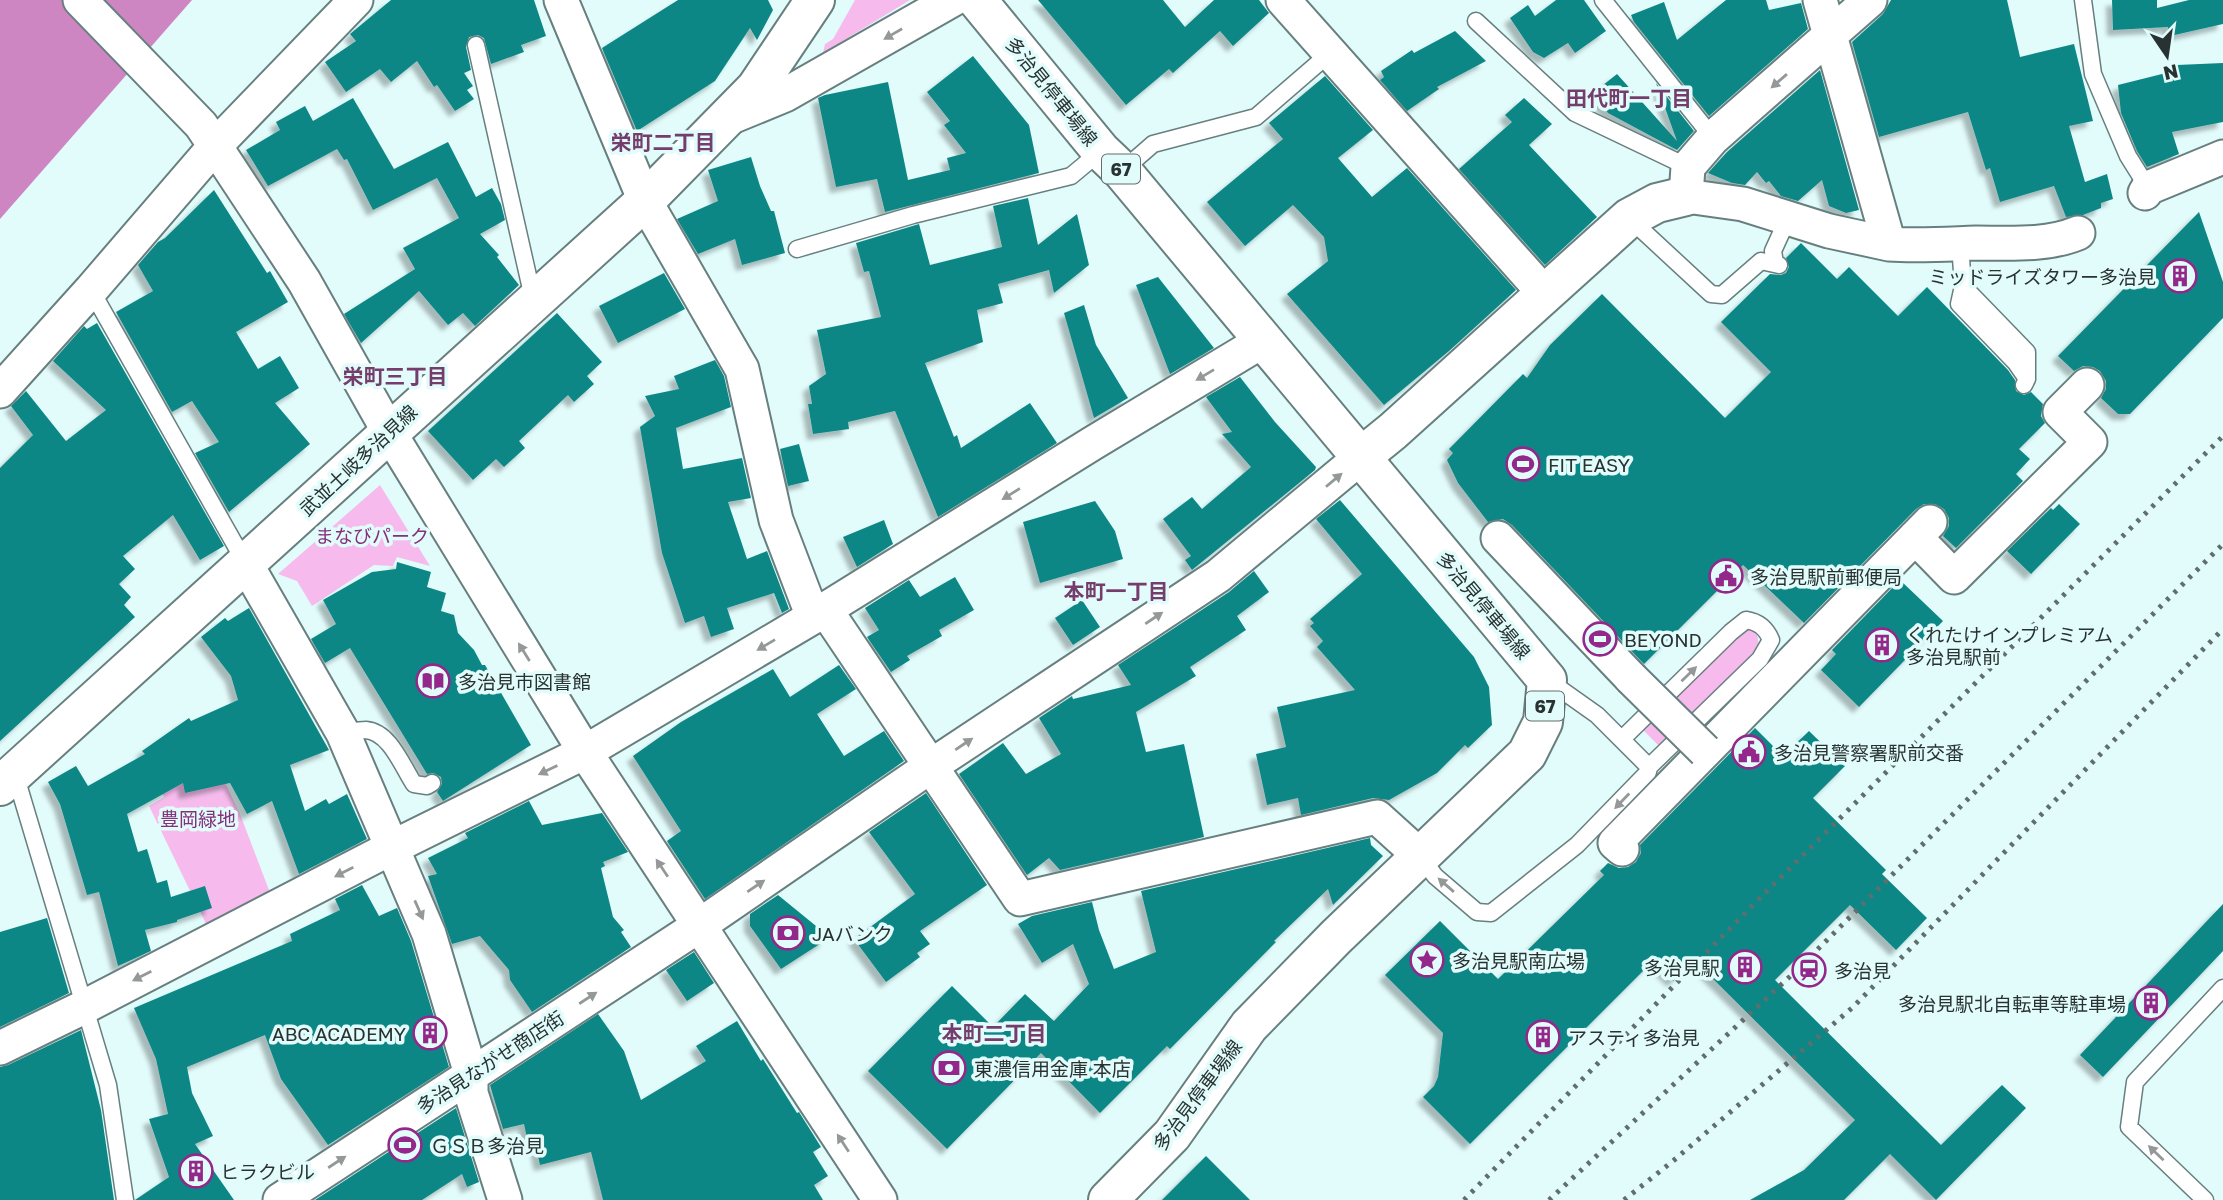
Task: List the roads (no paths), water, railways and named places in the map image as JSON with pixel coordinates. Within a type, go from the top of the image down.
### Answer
[{"type":"main road","name":"武並土岐多治見線","points":[[7,780],[645,201],[757,88],[816,0]]},
{"type":"main road","name":"多治見停車場線","points":[[977,0],[1547,680],[1543,722],[1527,754],[1419,855],[1248,1026],[1172,1135],[1108,1200]]},
{"type":"main road","points":[[1361,457],[1629,218],[1687,181]]},
{"type":"street","points":[[80,0],[208,135],[304,281],[389,432],[585,752],[880,1200]]},
{"type":"street","points":[[0,391],[91,290],[208,135],[356,0]]},
{"type":"street","points":[[561,0],[645,201],[742,369],[776,520],[819,613],[931,766],[1020,899],[1377,817],[1419,855]]},
{"type":"street","points":[[727,119],[785,94],[952,0]]},
{"type":"street","points":[[1283,0],[1545,294]]},
{"type":"street","points":[[1820,0],[1889,244]]},
{"type":"street","points":[[1870,0],[1713,138],[1687,181],[1743,204],[1829,231],[1889,244],[1917,246],[2063,239],[2078,233]]},
{"type":"street","points":[[2146,190],[2223,157]]},
{"type":"street","points":[[0,1048],[585,752],[819,613],[1264,340]]},
{"type":"street","points":[[1622,849],[1615,843],[1922,530],[1954,577],[2090,442],[2060,412],[2088,385]]},
{"type":"street","name":"多治見ながせ商店街","points":[[280,1200],[700,925],[931,766],[1218,576],[1361,457]]},
{"type":"street","points":[[1498,538],[1704,751]]},
{"type":"street","points":[[246,564],[343,733],[429,934],[471,1074],[471,1093],[505,1200]]},
{"type":"lane","points":[[1603,0],[1713,138]]},
{"type":"lane","points":[[2083,0],[2093,74],[2128,156],[2146,190]]},
{"type":"lane","points":[[1476,21],[1576,113],[1687,181]]},
{"type":"lane","points":[[477,46],[534,301]]},
{"type":"lane","points":[[797,249],[822,239],[1071,176],[1153,144],[1256,117],[1330,53]]},
{"type":"lane","points":[[1629,218],[1711,294],[1722,295],[1761,261],[1777,264],[1773,251],[1788,218]]},
{"type":"lane","points":[[1960,244],[1964,286],[2027,352],[2026,382]]},
{"type":"lane","points":[[91,290],[246,564]]},
{"type":"lane","points":[[1419,855],[1435,876],[1477,912],[1491,913],[1577,845],[1634,788],[1648,772],[1648,767],[1760,659],[1771,640],[1768,631],[1756,622],[1746,621],[1731,632],[1622,738]]},
{"type":"lane","points":[[1547,680],[1597,715],[1648,767]]},
{"type":"lane","points":[[343,733],[367,730],[379,735],[390,745],[414,784],[427,786],[432,783]]},
{"type":"lane","points":[[7,780],[108,1085],[125,1200]]},
{"type":"lane","points":[[2205,1200],[2129,1127],[2135,1082],[2223,988]]},
{"type":"lane","points":[[2212,1200],[2223,1198]]},
{"type":"railway","points":[[1464,1200],[1746,912],[2223,436]]},
{"type":"railway","points":[[1549,1200],[1798,969],[2223,544]]},
{"type":"railway","points":[[1624,1200],[1852,1008],[2223,629]]},
{"type":"place","name":"ミッドライズタワー多治見","points":[[2180,276]]},
{"type":"place","name":"FIT EASY","points":[[1523,464]]},
{"type":"place","name":"多治見駅前郵便局","points":[[1726,576]]},
{"type":"place","name":"BEYOND","points":[[1600,639]]},
{"type":"place","name":"くれたけインプレミアム 多治見駅前","points":[[1882,645]]},
{"type":"place","name":"多治見市図書館","points":[[433,681]]},
{"type":"place","name":"多治見警察署駅前交番","points":[[1749,752]]},
{"type":"place","name":"JAバンク","points":[[788,933]]},
{"type":"place","name":"多治見駅南広場","points":[[1427,960]]},
{"type":"place","name":"多治見駅","points":[[1745,967]]},
{"type":"place","name":"多治見","points":[[1809,970]]},
{"type":"place","name":"多治見駅北自転車等駐車場","points":[[2151,1003]]},
{"type":"place","name":"ABC ACADEMY","points":[[430,1033]]},
{"type":"place","name":"アスティ多治見","points":[[1543,1037]]},
{"type":"place","name":"東濃信用金庫 本店","points":[[949,1068]]},
{"type":"place","name":"ＧＳＢ多治見","points":[[405,1145]]},
{"type":"place","name":"ヒラクビル","points":[[196,1171]]},
{"type":"district","name":"田代町一丁目","points":[[1629,98]]},
{"type":"district","name":"栄町二丁目","points":[[663,142]]},
{"type":"district","name":"栄町三丁目","points":[[395,376]]},
{"type":"district","name":"本町一丁目","points":[[1116,591]]},
{"type":"district","name":"本町二丁目","points":[[994,1033]]},
{"type":"park label","name":"まなびパーク","points":[[372,535]]},
{"type":"park label","name":"豊岡緑地","points":[[198,818]]}]
